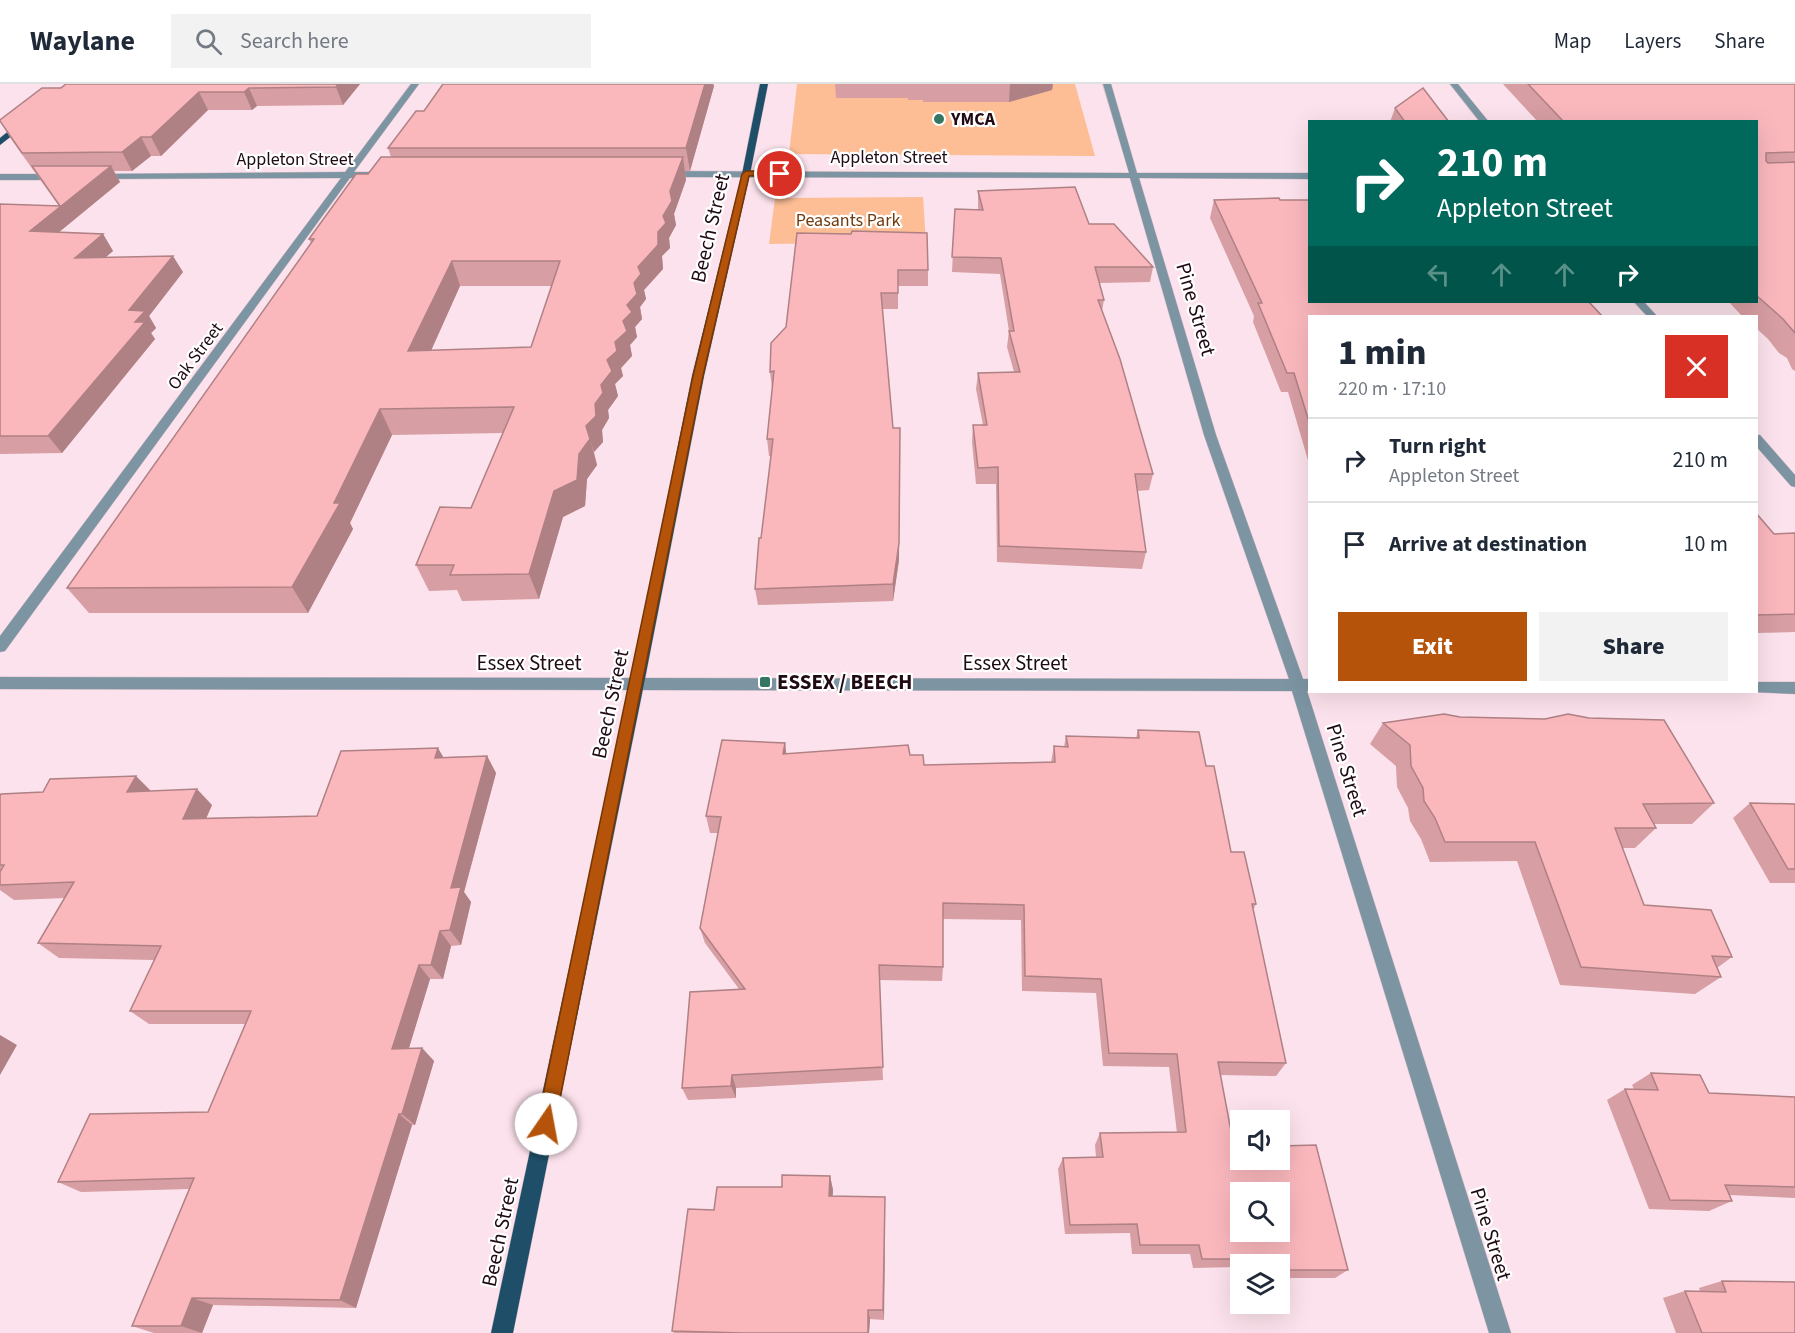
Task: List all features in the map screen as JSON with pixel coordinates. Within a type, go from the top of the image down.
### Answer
[{"type":"main road","name":"Beech Street","points":[[502,1333],[637,684],[698,376],[746,174],[764,84]]},
{"type":"main road","points":[[0,142],[27,120]]},
{"type":"street","name":"Oak Street","points":[[0,647],[415,84]]},
{"type":"street","name":"Pine Street","points":[[1107,84],[1210,435],[1304,685],[1500,1333]]},
{"type":"street","points":[[1454,84],[1483,120]]},
{"type":"street","name":"Appleton Street","points":[[658,174],[1308,176]]},
{"type":"street","name":"Appleton Street","points":[[92,176],[384,175]]},
{"type":"street","points":[[0,177],[69,176]]},
{"type":"street","points":[[1640,303],[1651,315]]},
{"type":"street","points":[[1758,440],[1795,483]]},
{"type":"street","name":"Essex Street","points":[[0,683],[1304,685]]},
{"type":"street","points":[[1758,688],[1795,688]]},
{"type":"green space","name":"YMCA","points":[[797,84],[1075,84],[1095,156],[789,154]]},
{"type":"green space","name":"Peasants Park","points":[[923,197],[926,242],[769,244],[775,198]]},
{"type":"building","points":[[66,84],[338,84],[336,87],[249,88],[244,92],[199,92],[151,137],[141,137],[122,152],[22,153],[0,120],[42,88],[61,88]]},
{"type":"building","points":[[443,84],[705,84],[686,148],[388,148],[416,111],[424,111]]},
{"type":"building","points":[[1528,84],[1795,84],[1795,152],[1766,153],[1766,161],[1768,163],[1795,162],[1795,333],[1758,297],[1758,120],[1562,120]]},
{"type":"building","points":[[1423,88],[1447,120],[1404,120],[1395,108]]},
{"type":"building","points":[[381,157],[683,157],[670,191],[672,201],[663,216],[666,223],[658,232],[658,245],[638,267],[641,274],[634,283],[637,294],[627,305],[632,312],[623,321],[627,331],[615,342],[617,351],[607,360],[612,371],[601,385],[603,393],[595,404],[596,416],[586,426],[590,439],[579,454],[577,480],[554,491],[529,574],[450,575],[454,565],[416,565],[440,507],[471,508],[514,407],[380,409],[334,503],[340,503],[292,587],[67,588],[314,239],[309,239],[356,174],[368,174]],"holes":[[[452,261],[560,261],[531,347],[408,351]]]},
{"type":"building","points":[[32,166],[111,166],[30,231],[103,234],[75,258],[173,256],[129,310],[145,311],[135,322],[145,322],[48,436],[0,436],[0,204],[60,206]]},
{"type":"building","points":[[1075,187],[1089,224],[1114,224],[1153,267],[1095,267],[1104,300],[1098,300],[1120,359],[1153,474],[1135,474],[1146,552],[999,546],[998,467],[978,468],[973,425],[987,425],[978,373],[1020,372],[1009,331],[1014,331],[1001,258],[952,257],[955,209],[983,210],[978,191]]},
{"type":"building","points":[[1279,198],[1280,200],[1308,200],[1308,303],[1590,303],[1601,315],[1308,315],[1308,418],[1294,373],[1287,373],[1258,303],[1262,303],[1214,200]]},
{"type":"building","points":[[852,231],[927,233],[928,270],[898,270],[898,293],[881,293],[893,428],[900,428],[899,543],[893,584],[755,589],[759,538],[761,538],[773,439],[767,439],[774,371],[770,372],[771,343],[786,327],[797,233],[851,234]]},
{"type":"building","points":[[1758,515],[1774,534],[1795,533],[1795,614],[1758,615]]},
{"type":"building","points":[[1444,714],[1460,717],[1545,719],[1568,714],[1589,718],[1664,720],[1714,803],[1643,804],[1656,828],[1615,828],[1644,905],[1711,910],[1732,957],[1712,956],[1721,977],[1581,967],[1535,842],[1445,842],[1435,818],[1424,801],[1423,788],[1411,766],[1410,745],[1383,723]]},
{"type":"building","points":[[1138,730],[1199,732],[1206,766],[1214,766],[1231,852],[1244,852],[1256,904],[1252,904],[1286,1063],[1218,1062],[1230,1126],[1230,1170],[1290,1170],[1290,1146],[1316,1145],[1348,1270],[1290,1270],[1290,1254],[1230,1254],[1230,1259],[1202,1259],[1199,1245],[1140,1245],[1137,1224],[1070,1225],[1063,1158],[1103,1157],[1100,1133],[1186,1132],[1177,1054],[1109,1053],[1101,979],[1025,976],[1024,905],[943,903],[943,967],[879,965],[883,1067],[732,1075],[731,1086],[682,1088],[690,992],[745,989],[700,928],[721,817],[706,816],[722,740],[785,743],[783,754],[908,745],[910,755],[923,755],[924,765],[1055,762],[1054,746],[1068,747],[1066,736],[1139,738]]},
{"type":"building","points":[[438,748],[435,758],[487,756],[451,888],[461,887],[450,930],[440,931],[431,965],[419,965],[392,1049],[422,1048],[340,1300],[192,1298],[181,1326],[132,1326],[194,1178],[58,1182],[90,1114],[208,1112],[251,1011],[130,1011],[161,946],[38,943],[74,882],[0,885],[0,872],[4,865],[0,865],[1,794],[43,792],[50,779],[136,776],[127,792],[197,789],[183,819],[317,816],[341,751]]},
{"type":"building","points":[[1750,803],[1795,804],[1795,869],[1788,869]]},
{"type":"building","points":[[1651,1073],[1700,1075],[1709,1093],[1795,1097],[1795,1187],[1725,1185],[1732,1201],[1670,1200],[1625,1089],[1658,1090]]},
{"type":"building","points":[[782,1175],[830,1176],[829,1196],[885,1197],[883,1310],[868,1310],[868,1333],[672,1331],[688,1209],[714,1210],[717,1187],[782,1187]]},
{"type":"building","points":[[1722,1281],[1795,1282],[1795,1333],[1702,1333],[1685,1291],[1726,1292]]},
{"type":"place","name":"YMCA","points":[[939,119]]},
{"type":"place","name":"ESSEX / BEECH","points":[[765,682]]},
{"type":"route","points":[[546,1124],[698,376],[746,174],[780,174]]}]
